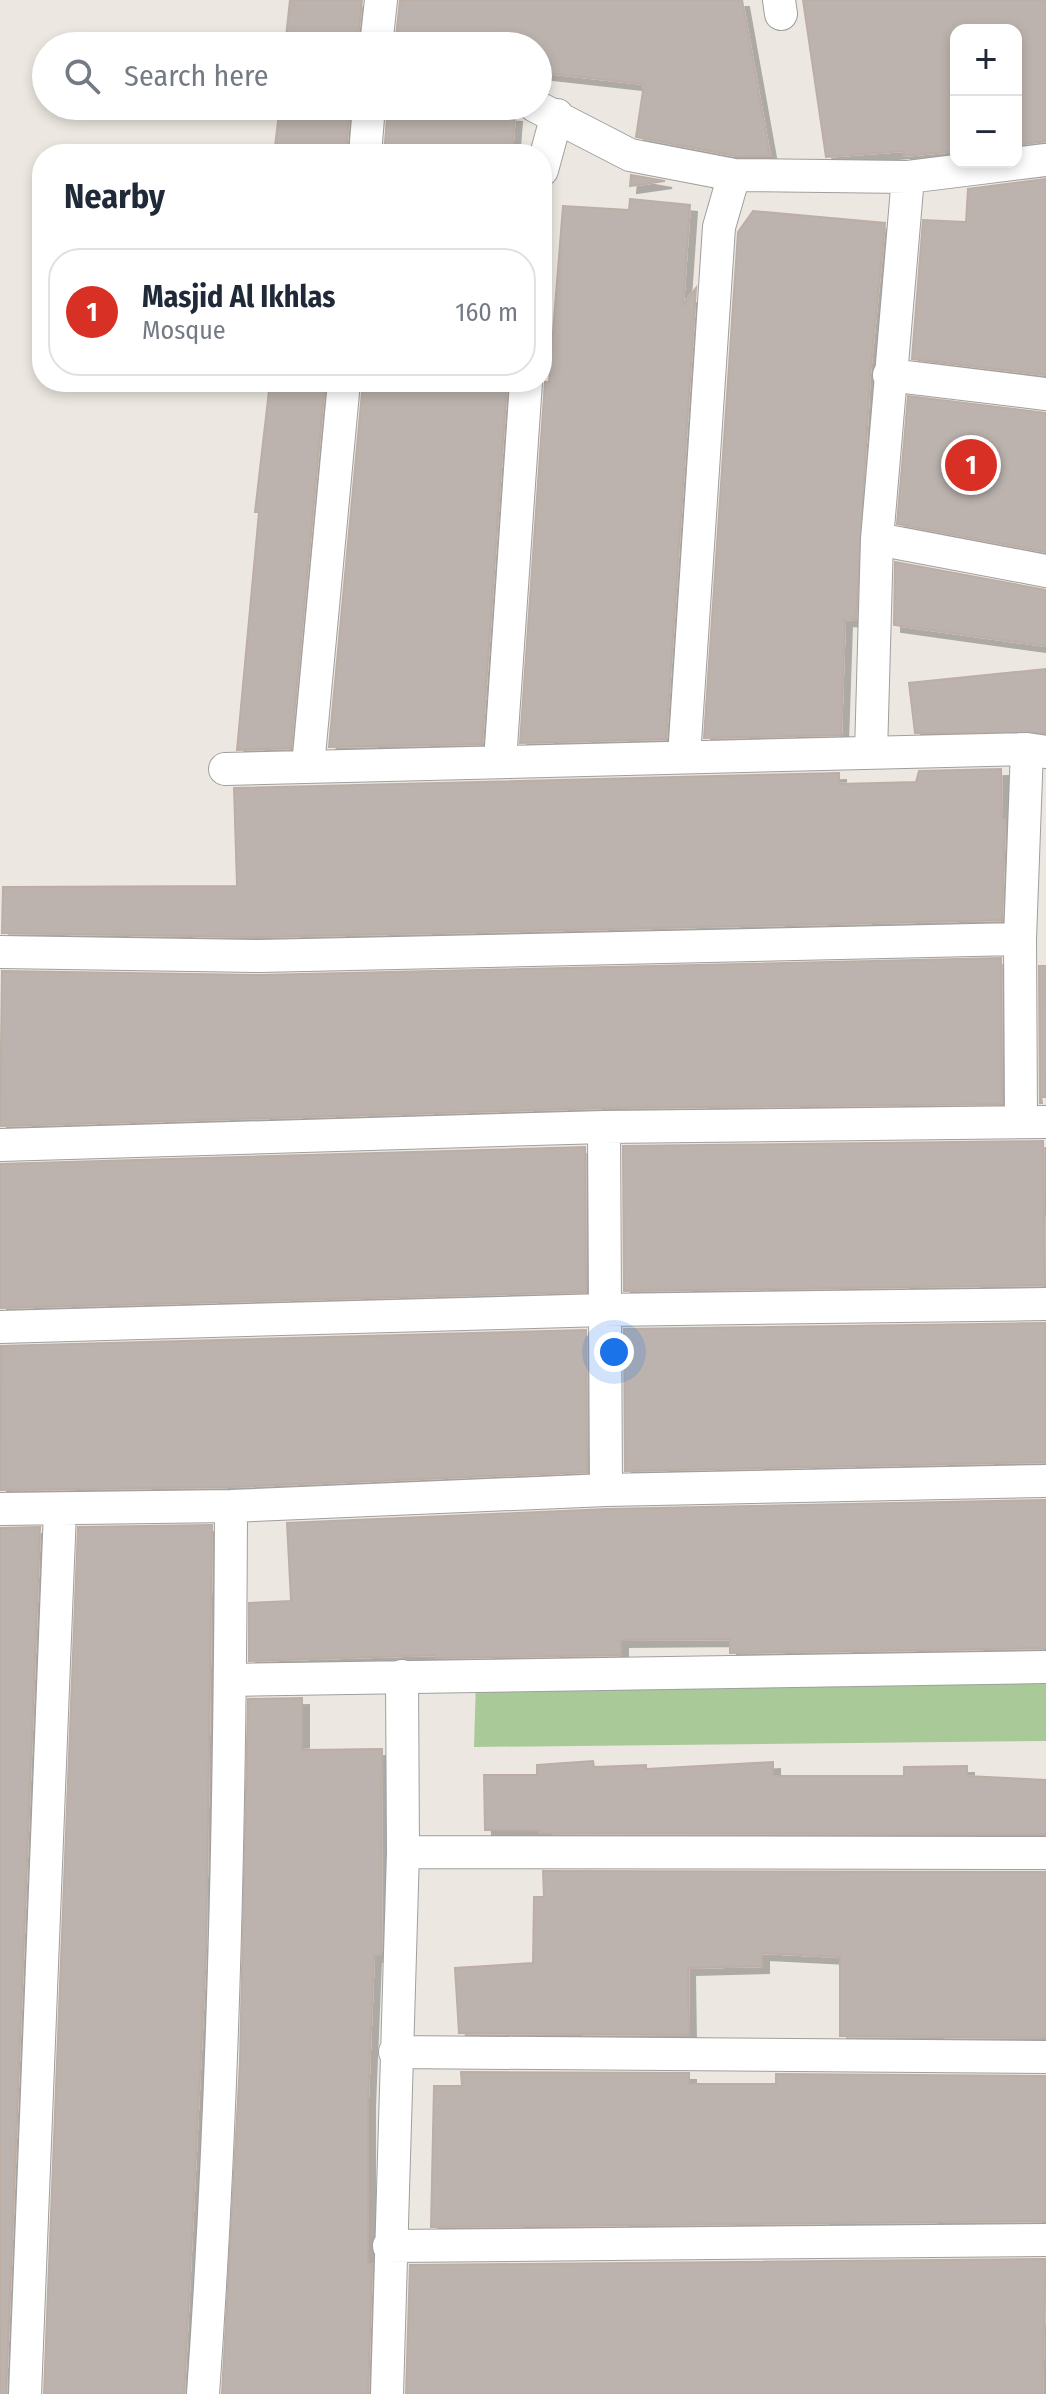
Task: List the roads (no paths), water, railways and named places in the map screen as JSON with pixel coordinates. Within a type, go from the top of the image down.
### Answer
[{"type":"street","points":[[378,32],[381,0]]},
{"type":"street","points":[[552,113],[630,155],[734,175],[908,177],[1046,160]]},
{"type":"street","points":[[366,144],[368,120]]},
{"type":"street","points":[[544,144],[545,120]]},
{"type":"street","points":[[684,757],[719,227],[734,175]]},
{"type":"street","points":[[871,753],[877,539],[908,177]]},
{"type":"street","points":[[889,375],[1046,394]]},
{"type":"street","points":[[308,766],[343,392]]},
{"type":"street","points":[[500,761],[525,392]]},
{"type":"street","points":[[877,539],[1046,571]]},
{"type":"street","points":[[0,1145],[604,1127],[1033,1122],[1020,939],[1037,751],[225,769]]},
{"type":"street","points":[[0,952],[259,956],[1020,939]]},
{"type":"street","points":[[604,1127],[606,1490]]},
{"type":"street","points":[[0,1327],[604,1310],[1046,1304]]},
{"type":"street","points":[[0,1509],[60,1511],[606,1490],[1046,1481]]},
{"type":"street","points":[[203,2394],[216,2218],[230,1680],[231,1506]]},
{"type":"street","points":[[25,2394],[60,1511]]},
{"type":"street","points":[[230,1680],[1046,1667]]},
{"type":"street","points":[[387,2394],[403,1852],[402,1676]]},
{"type":"street","points":[[403,1852],[1046,1853]]},
{"type":"street","points":[[395,2052],[1046,2057]]},
{"type":"street","points":[[389,2246],[1046,2240]]},
{"type":"place","name":"Masjid Al Ikhlas","points":[[971,465]]}]
